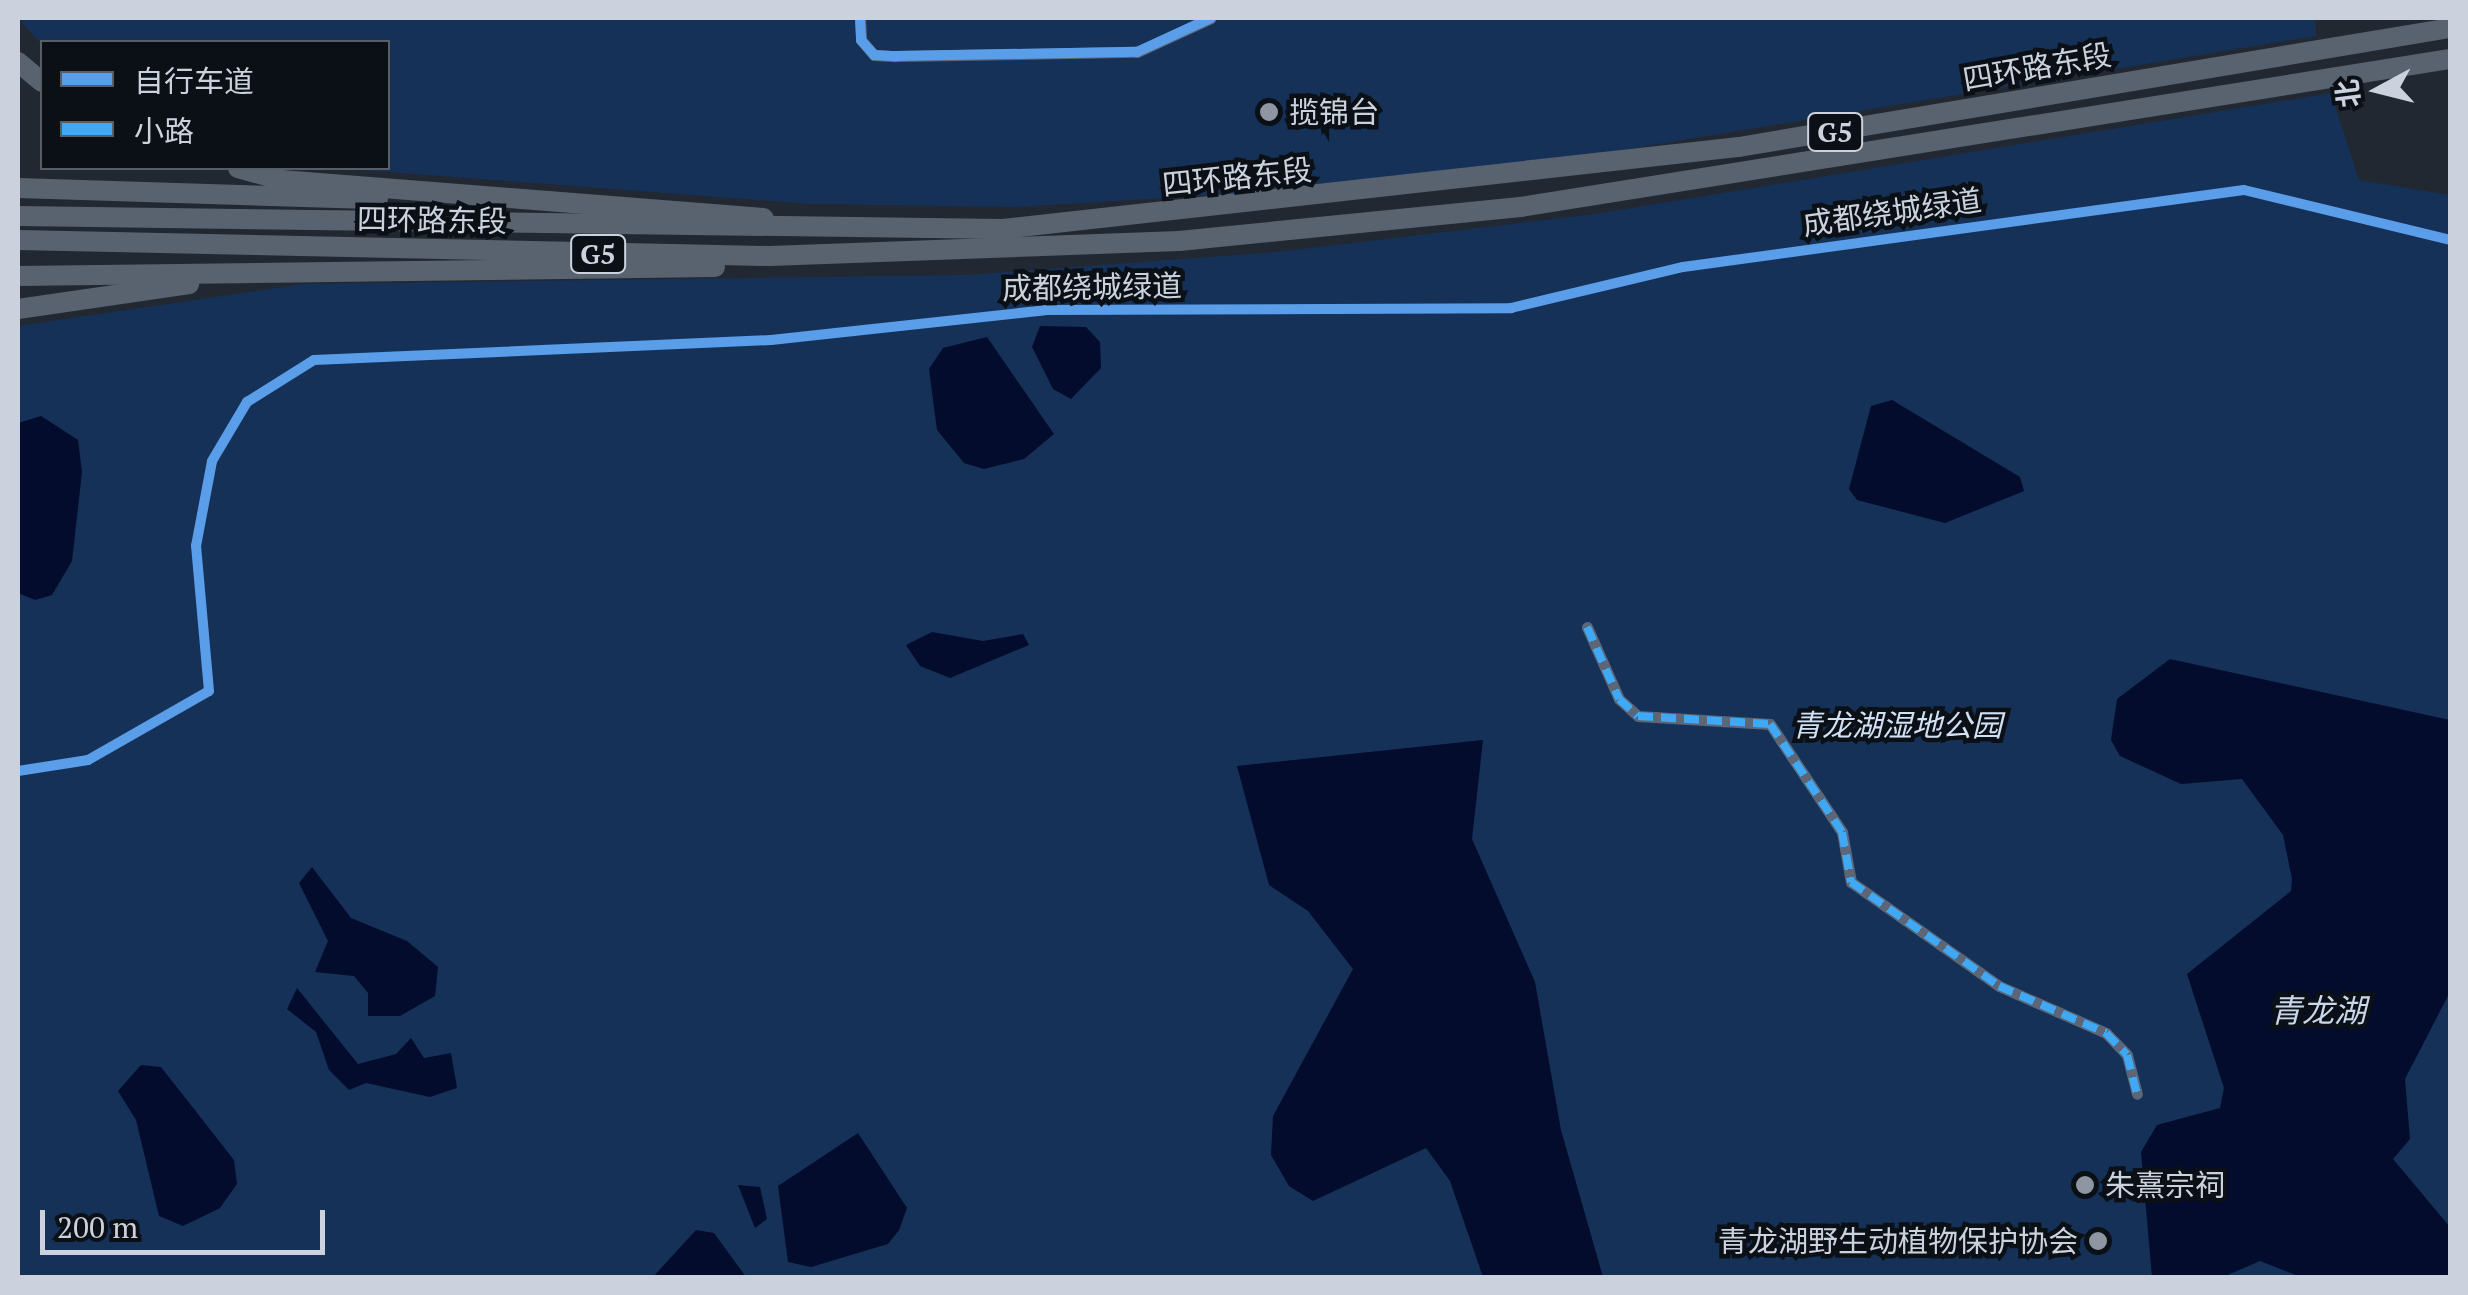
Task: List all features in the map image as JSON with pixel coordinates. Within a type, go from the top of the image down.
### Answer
[{"type":"highway","name":"四环路东段","points":[[18,216],[925,231],[1176,213],[1739,148],[2450,28]]},
{"type":"highway","name":"四环路东段","points":[[18,240],[836,254],[1179,240],[1520,207],[2450,60]]},
{"type":"highway","points":[[18,62],[40,80]]},
{"type":"highway","points":[[245,170],[281,180],[925,231]]},
{"type":"highway","points":[[18,188],[282,200],[495,197]]},
{"type":"highway","points":[[18,276],[684,270],[836,254]]},
{"type":"highway","points":[[18,309],[285,272]]},
{"type":"street","points":[[860,18],[861,40],[874,55],[896,56],[1138,52],[1211,18]]},
{"type":"street","points":[[1586,626],[1619,699],[1638,716],[1770,724],[1842,832],[1851,882],[1999,986],[2106,1033],[2127,1056],[2137,1094]]},
{"type":"green space","points":[[18,18],[2315,18],[2316,36],[1592,155],[1282,191],[1014,207],[811,204],[361,170],[390,170],[390,40],[40,43]]},
{"type":"green space","name":"青龙湖湿地公园","points":[[2331,93],[2359,180],[2450,195],[2450,1277],[18,1278],[18,326],[303,284],[966,275],[1277,252],[1595,214]]},
{"type":"water","points":[[1040,326],[1086,327],[1100,342],[1101,368],[1071,399],[1053,389],[1032,347]]},
{"type":"water","points":[[987,337],[1054,434],[1024,459],[984,469],[964,463],[937,430],[929,369],[943,348]]},
{"type":"water","points":[[1892,400],[2020,477],[2024,491],[1945,523],[1857,500],[1849,489],[1871,406]]},
{"type":"water","points":[[41,416],[78,440],[82,472],[72,561],[52,595],[35,600],[18,593],[18,423]]},
{"type":"water","points":[[932,632],[983,641],[1023,634],[1029,645],[950,678],[920,666],[906,645]]},
{"type":"water","name":"青龙湖","points":[[2170,659],[2450,720],[2450,992],[2405,1079],[2410,1139],[2393,1159],[2450,1227],[2450,1277],[2301,1277],[2260,1261],[2223,1277],[2152,1277],[2141,1152],[2157,1125],[2220,1108],[2224,1088],[2187,974],[2291,891],[2292,879],[2283,835],[2242,779],[2181,784],[2120,756],[2111,740],[2117,699]]},
{"type":"water","points":[[1483,740],[1472,839],[1535,982],[1561,1130],[1603,1277],[1483,1277],[1450,1181],[1426,1148],[1313,1201],[1289,1186],[1271,1155],[1273,1116],[1353,969],[1308,911],[1269,885],[1237,766]]},
{"type":"water","points":[[312,867],[351,918],[407,941],[438,967],[435,996],[400,1016],[368,1016],[368,993],[354,976],[315,972],[328,941],[299,883]]},
{"type":"water","points":[[297,988],[358,1064],[396,1054],[411,1038],[424,1058],[451,1053],[457,1088],[430,1097],[366,1083],[349,1090],[329,1070],[316,1032],[287,1009]]},
{"type":"water","points":[[141,1065],[161,1067],[234,1160],[237,1184],[220,1208],[183,1226],[159,1216],[136,1120],[118,1091]]},
{"type":"water","points":[[858,1133],[907,1208],[899,1230],[888,1244],[811,1267],[788,1262],[778,1186]]},
{"type":"water","points":[[738,1185],[760,1187],[767,1219],[755,1228]]},
{"type":"water","points":[[696,1230],[714,1233],[746,1277],[653,1277]]},
{"type":"marked path","points":[[1587,627],[1619,699],[1638,716],[1770,724],[1842,832],[1851,882],[1999,986],[2106,1033],[2127,1055],[2137,1094]]},
{"type":"cycle path","points":[[860,18],[861,40],[874,55],[896,56],[1137,52],[1211,18]]},
{"type":"cycle path","name":"成都绕城绿道","points":[[18,771],[88,760],[209,691],[196,546],[212,461],[247,402],[314,360],[771,340],[1045,310],[1511,308],[1683,267],[2244,190],[2450,240]]},
{"type":"place","name":"揽锦台","points":[[1269,112]]},
{"type":"place","name":"朱熹宗祠","points":[[2085,1185]]},
{"type":"place","name":"青龙湖野生动植物保护协会","points":[[2098,1241]]}]
